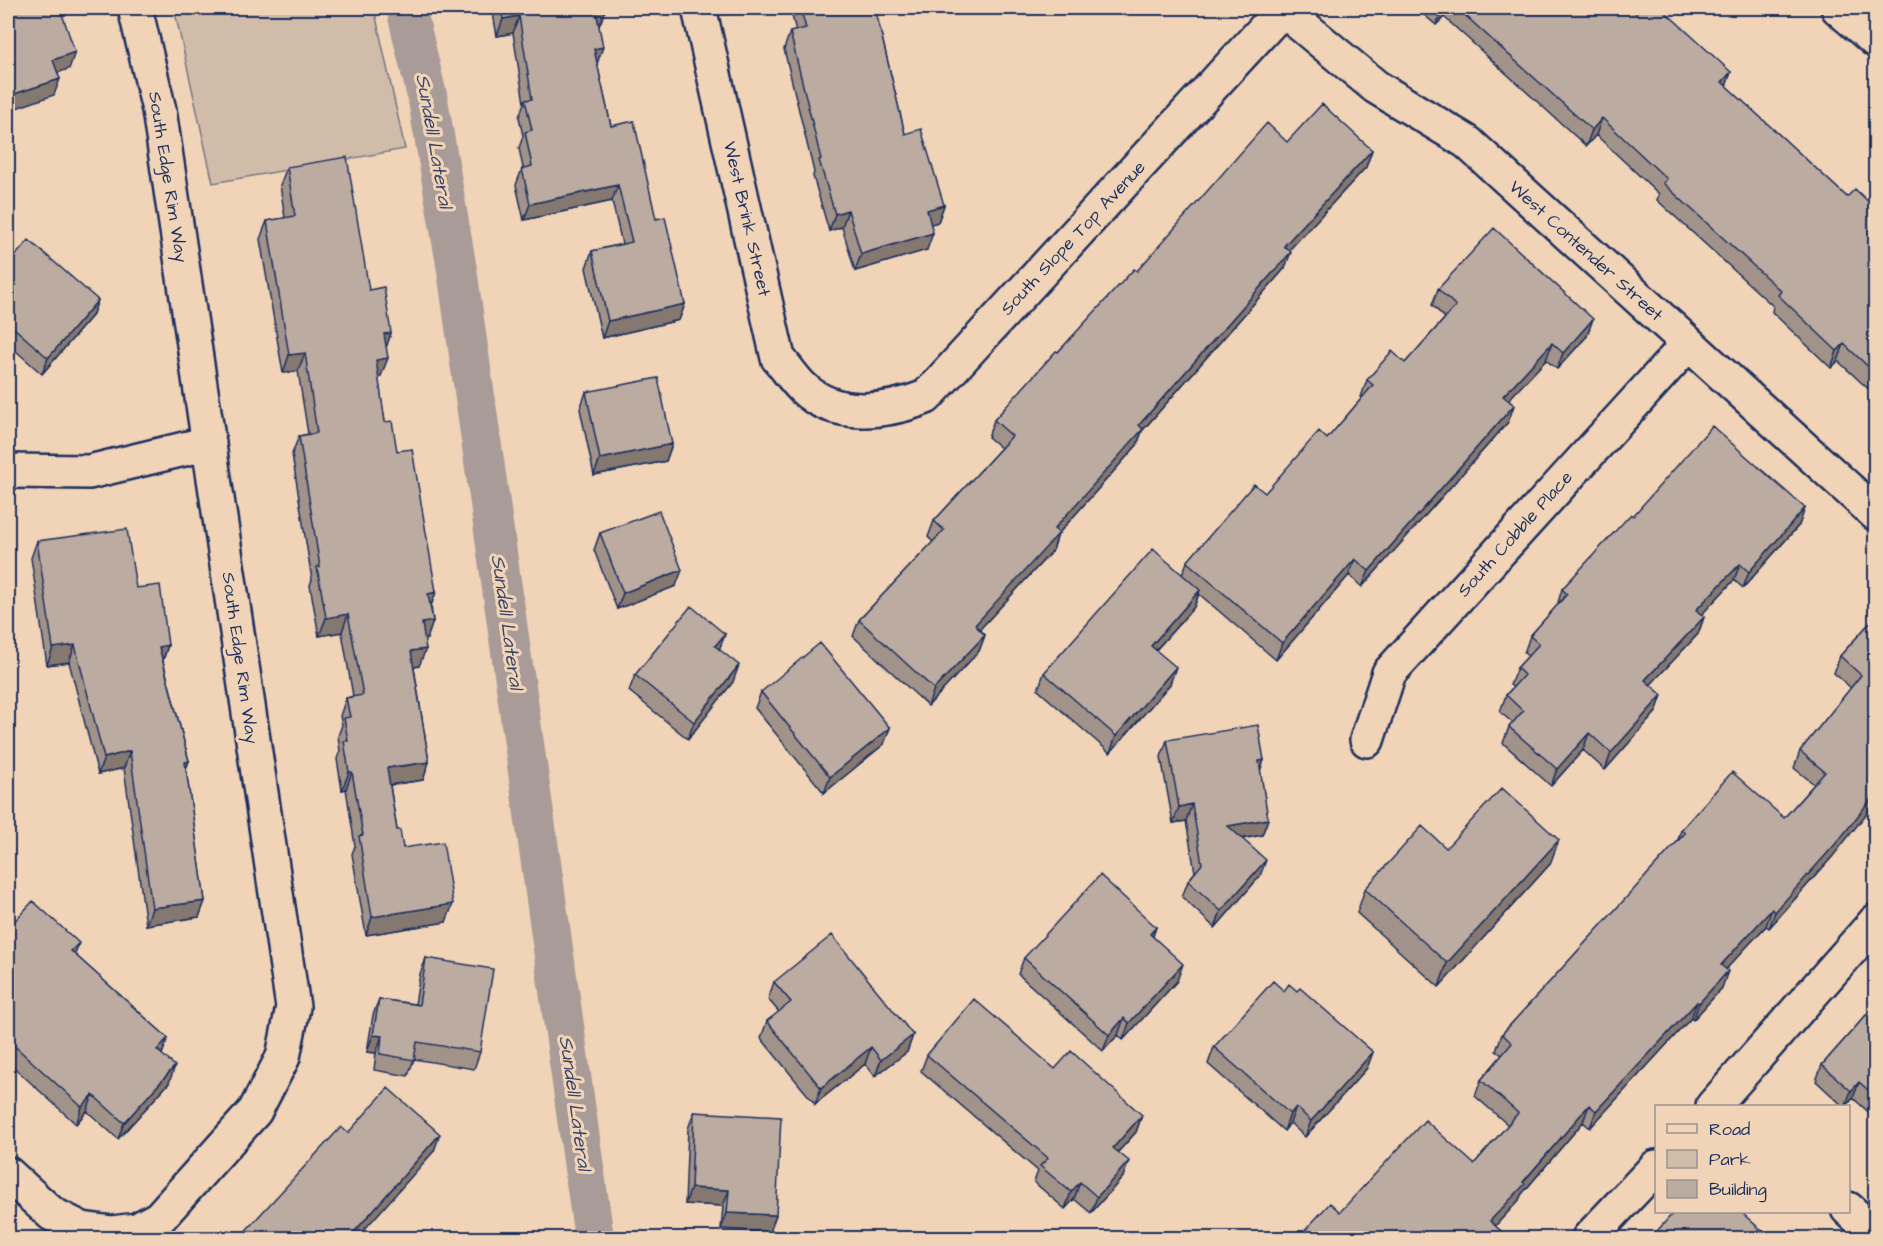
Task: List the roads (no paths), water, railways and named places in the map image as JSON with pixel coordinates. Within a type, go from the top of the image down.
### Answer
[{"type":"street","name":"South Edge Rim Way","points":[[8,1174],[52,1214],[82,1228],[112,1233],[137,1230],[159,1218],[255,1111],[283,1057],[293,1007],[159,110],[135,8]]},
{"type":"street","name":"West Brink Street","points":[[699,8],[778,358],[804,389],[834,406]]},
{"type":"street","name":"South Slope Top Avenue","points":[[834,406],[871,411],[901,407],[926,397],[1282,8]]},
{"type":"street","name":"West Contender Street","points":[[1282,8],[1376,87],[1467,142],[1875,514]]},
{"type":"street","points":[[1838,8],[1875,41]]},
{"type":"street","name":"South Cobble Place","points":[[1367,740],[1389,673],[1689,344]]},
{"type":"street","points":[[8,471],[89,472],[208,443]]},
{"type":"street","points":[[1724,1103],[1875,921]]},
{"type":"street","points":[[1589,1239],[1655,1168]]},
{"type":"street","points":[[1850,1211],[1875,1234]]},
{"type":"waterway","name":"Sundell Lateral","points":[[406,8],[428,100],[457,270],[594,1238]]}]
